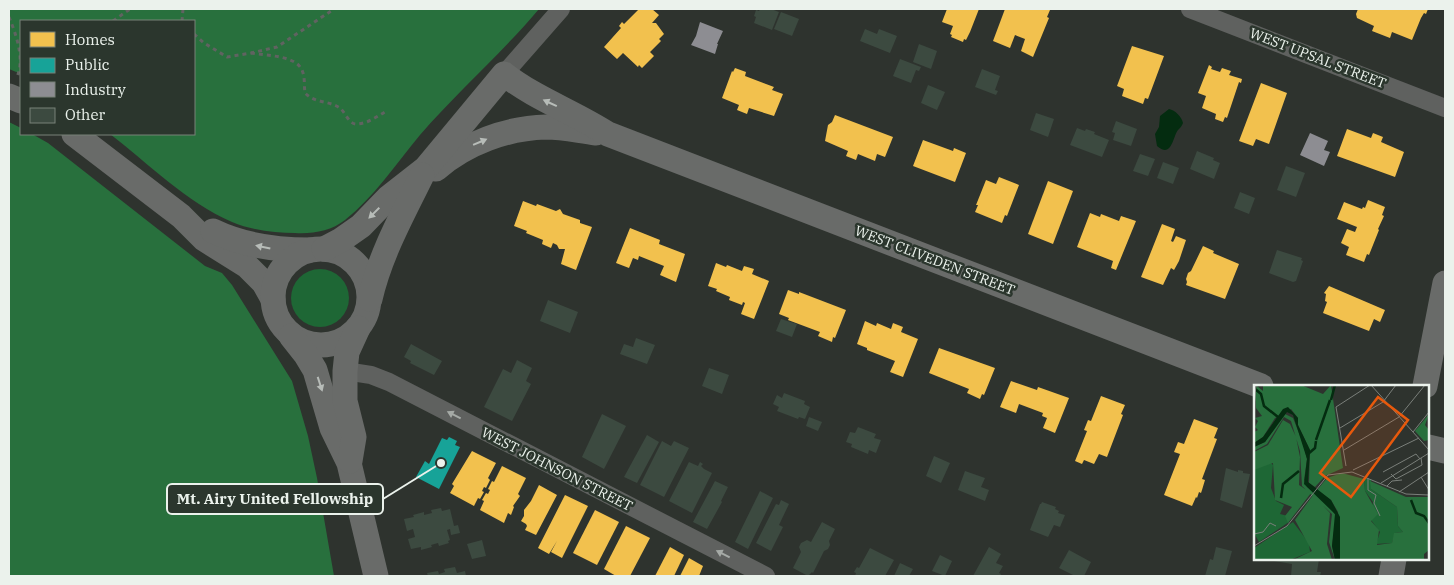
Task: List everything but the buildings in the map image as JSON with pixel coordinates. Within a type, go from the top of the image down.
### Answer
[{"type":"street","points":[[376,576],[349,463],[332,428],[315,370],[276,314],[273,298],[276,279],[286,263],[302,252],[318,250],[341,240],[361,226],[389,197],[426,168],[561,9]]},
{"type":"street","name":"WEST UPSAL STREET","points":[[1190,9],[1445,108]]},
{"type":"street","name":"WEST CLIVEDEN STREET","points":[[504,74],[531,93],[587,121],[608,134],[1258,385]]},
{"type":"street","name":"WEST CLIVEDEN STREET","points":[[410,200],[430,175],[450,158],[465,149],[505,133],[547,127],[608,134]]},
{"type":"street","points":[[75,135],[181,216],[204,239],[236,257],[256,273],[273,298]]},
{"type":"street","points":[[349,463],[354,437],[345,401],[347,352],[366,314],[387,245],[426,168]]},
{"type":"street","points":[[181,216],[224,236],[257,246],[287,250],[318,250],[344,254],[360,268],[369,288],[370,299]]},
{"type":"street","points":[[1425,385],[1445,283]]},
{"type":"street","points":[[285,328],[301,341],[322,346],[342,341],[358,328]]},
{"type":"street","name":"WEST JOHNSON STREET","points":[[345,371],[371,375],[389,382],[766,576]]},
{"type":"street","points":[[1429,447],[1445,451]]},
{"type":"street","points":[[1391,576],[1394,560]]},
{"type":"path","points":[[115,20],[130,9]]},
{"type":"path","points":[[195,35],[204,43],[227,57],[251,53],[277,47],[334,9]]},
{"type":"path","points":[[9,17],[18,46],[20,64],[16,91]]},
{"type":"path","points":[[251,53],[289,58],[297,63],[303,72],[305,93],[311,100],[338,107],[352,123],[368,122],[385,112]]},
{"type":"shaded area","points":[[9,9],[539,9],[420,135],[375,191],[356,211],[340,224],[315,232],[279,232],[255,229],[239,225],[215,214],[168,182],[111,135],[195,135],[195,20],[20,20],[20,74],[9,69]]},
{"type":"shaded area","points":[[1169,109],[1178,114],[1183,123],[1171,145],[1166,150],[1157,146],[1155,134],[1159,127],[1160,116]]},
{"type":"shaded area","points":[[9,122],[20,128],[20,135],[34,135],[48,143],[205,266],[222,273],[232,285],[292,381],[308,436],[334,576],[9,576]]},
{"type":"shaded area","points":[[314,269],[326,269],[341,277],[349,292],[349,304],[341,319],[326,327],[314,327],[299,319],[291,304],[291,292],[299,277]]},
{"type":"place","name":"Mt. Airy United Fellowship","points":[[441,463]]}]
